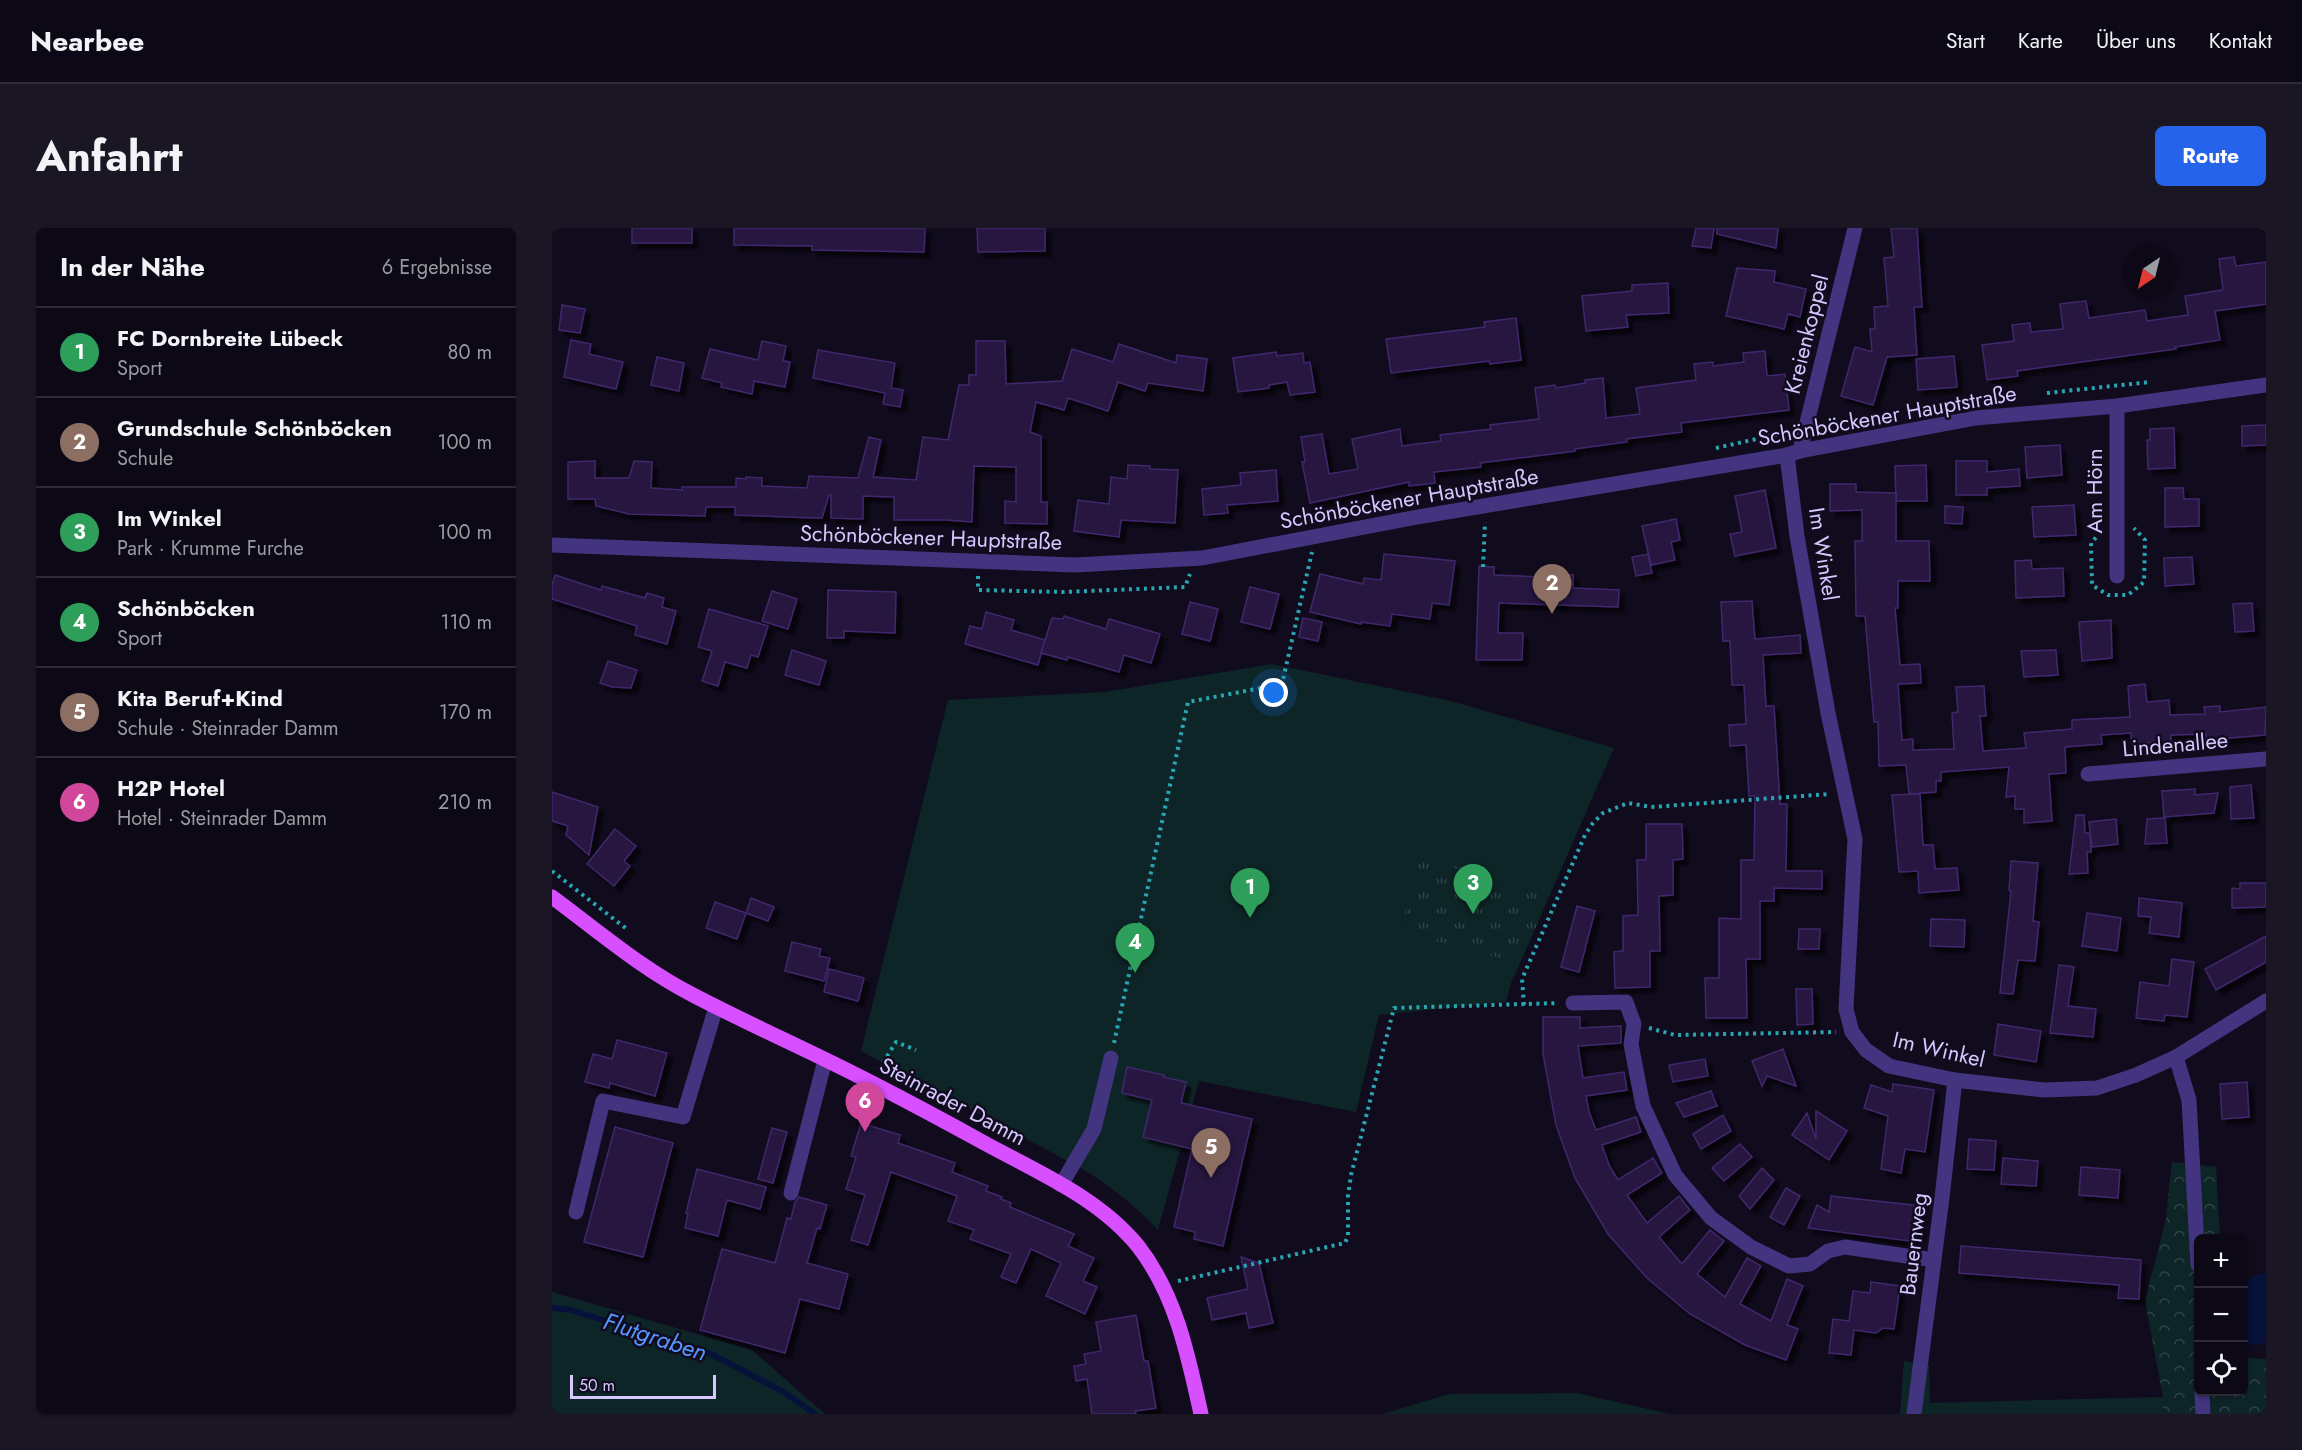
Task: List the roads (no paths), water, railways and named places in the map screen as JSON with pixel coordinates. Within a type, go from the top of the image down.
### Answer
[{"type":"main road","name":"Steinrader Damm","points":[[552,897],[664,980],[872,1083],[1061,1185],[1118,1225],[1154,1267],[1166,1289],[1173,1307],[1201,1414]]},
{"type":"street","name":"Kreienkoppel","points":[[1793,453],[1806,426],[1855,228]]},
{"type":"street","name":"Schönböckener Hauptstraße","points":[[552,545],[1075,565],[1202,558],[1412,518],[1765,459],[1976,418],[2117,406],[2266,385]]},
{"type":"street","name":"Am Hörn","points":[[2117,406],[2117,576]]},
{"type":"street","name":"Im Winkel","points":[[1793,453],[1797,536],[1828,713],[1855,839],[1843,1034],[1888,1066],[1955,1080],[2044,1090],[2097,1088],[2136,1076],[2176,1057],[2266,1001]]},
{"type":"street","name":"Lindenallee","points":[[2088,774],[2266,759]]},
{"type":"street","points":[[1573,1003],[1626,1002],[1634,1024],[1631,1044],[1643,1106],[1675,1175],[1711,1218],[1751,1247],[1789,1266],[1810,1264],[1828,1251],[1845,1247],[1934,1260]]},
{"type":"street","points":[[576,1212],[603,1101],[683,1117],[716,1007]]},
{"type":"street","points":[[2176,1057],[2189,1100],[2197,1234]]},
{"type":"street","points":[[1061,1185],[1094,1129],[1111,1058]]},
{"type":"street","points":[[791,1193],[825,1060]]},
{"type":"street","name":"Bauernweg","points":[[1914,1414],[1955,1080]]},
{"type":"street","points":[[2202,1396],[2203,1414]]},
{"type":"waterway","name":"Flutgraben","points":[[552,1308],[571,1310],[711,1354],[782,1391],[815,1414]]},
{"type":"place","name":"Grundschule Schönböcken","points":[[1552,614]]},
{"type":"place","name":"Im Winkel","points":[[1473,914]]},
{"type":"place","name":"FC Dornbreite Lübeck","points":[[1250,918]]},
{"type":"place","name":"Schönböcken","points":[[1135,973]]},
{"type":"place","name":"H2P Hotel","points":[[865,1132]]},
{"type":"place","name":"Kita Beruf+Kind","points":[[1211,1178]]}]
